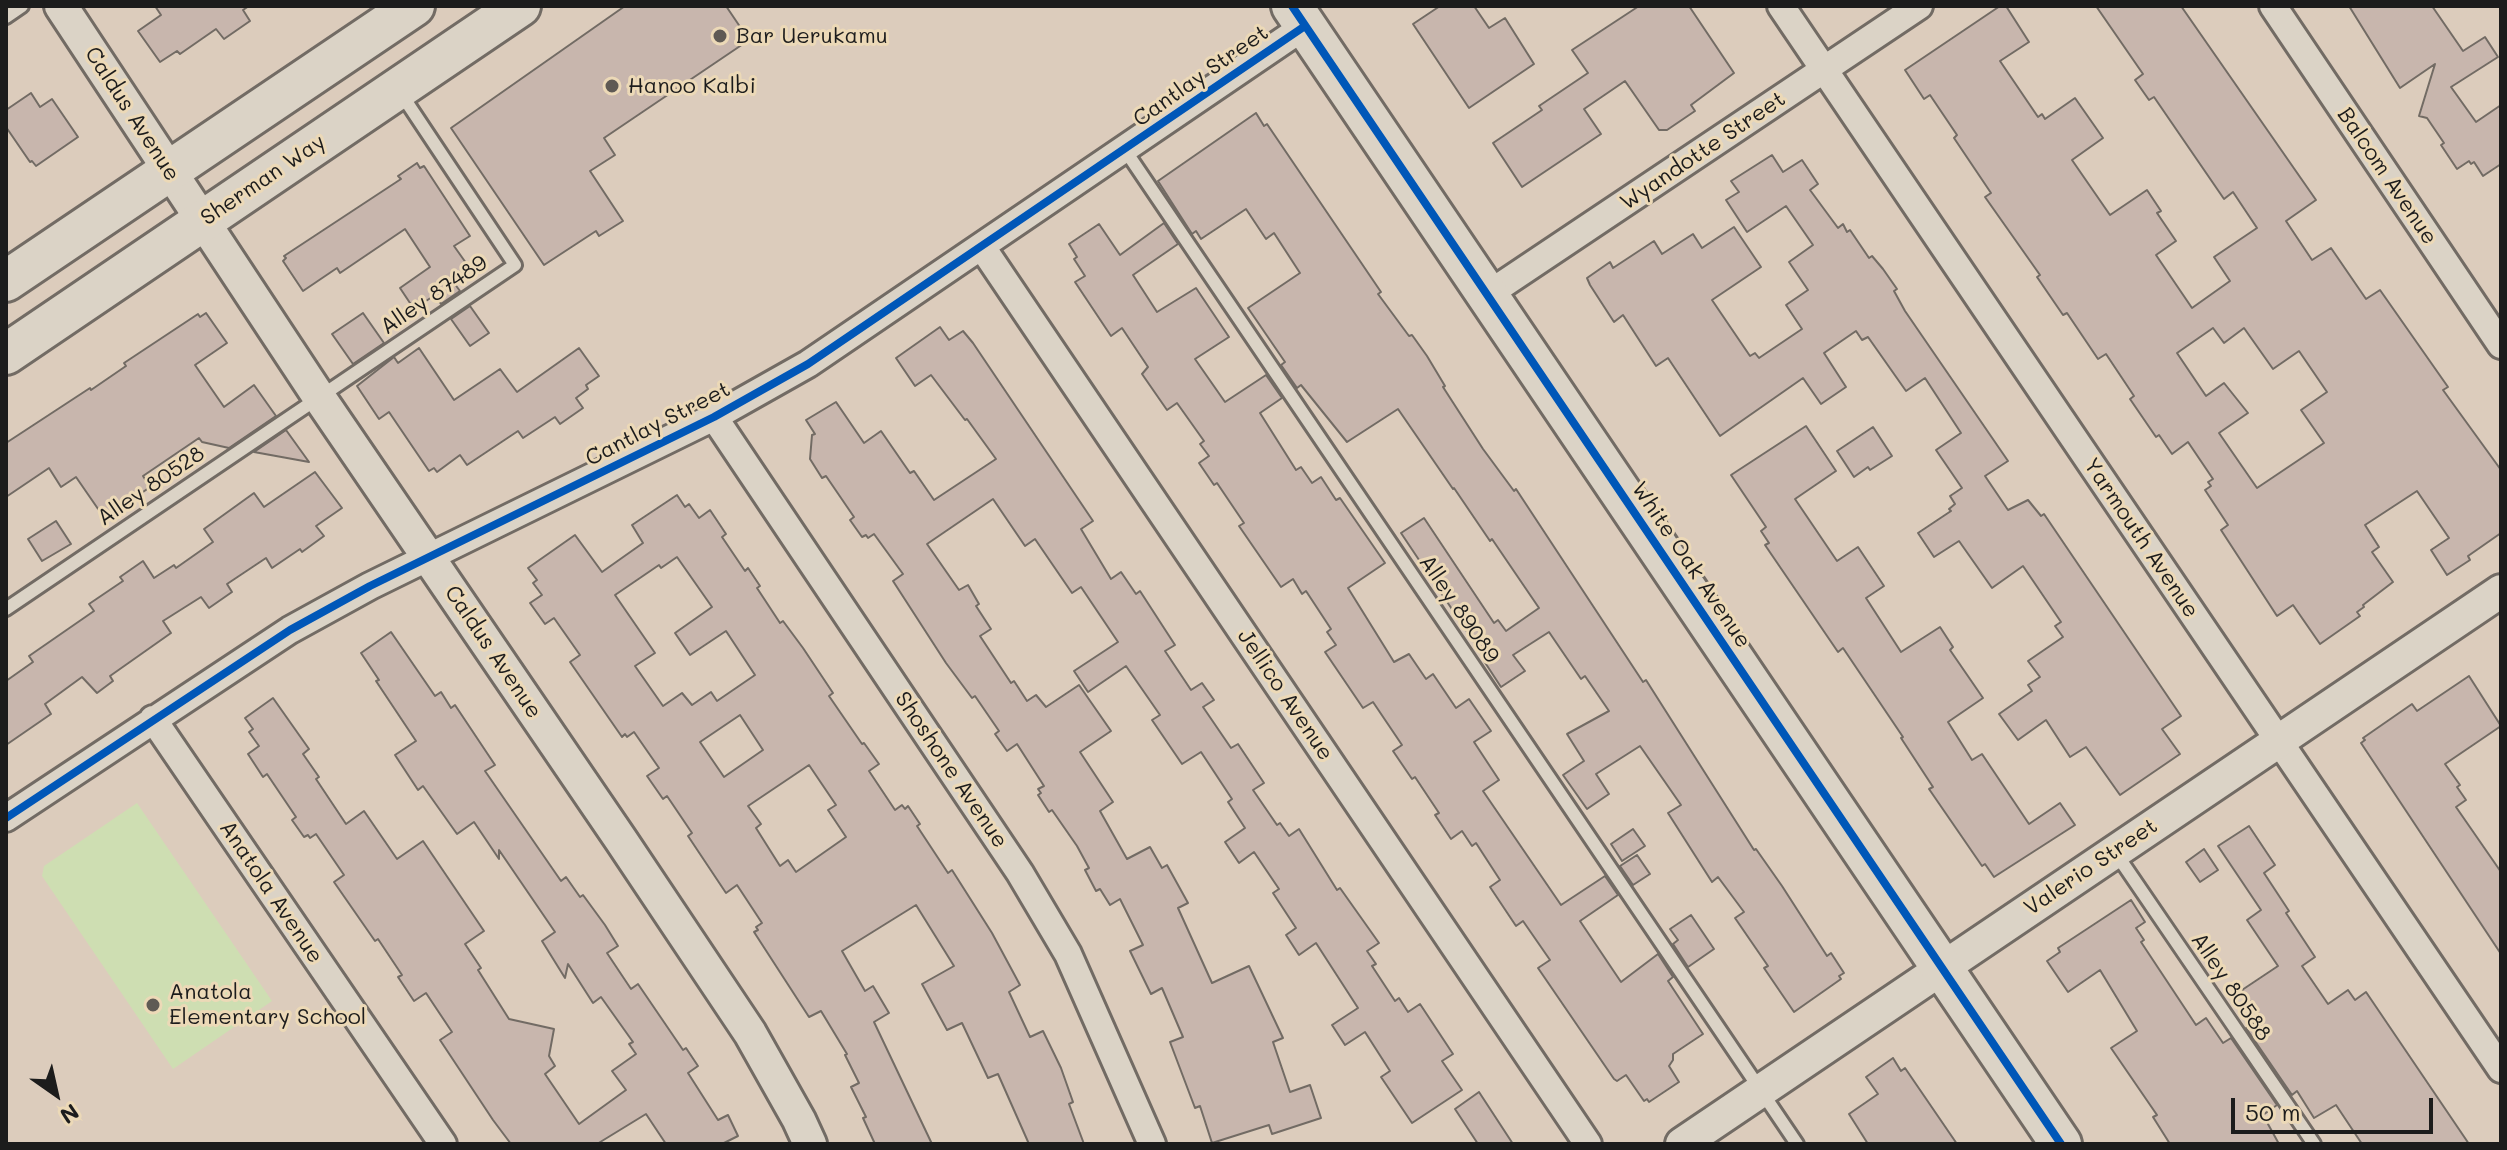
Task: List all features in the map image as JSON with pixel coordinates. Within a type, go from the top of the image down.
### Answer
[{"type":"main road","points":[[6,281],[414,6]]},
{"type":"main road","name":"Sherman Way","points":[[6,354],[520,6]]},
{"type":"main road","name":"White Oak Avenue","points":[[1298,16],[2061,1144]]},
{"type":"street","name":"Caldus Avenue","points":[[61,6],[319,397],[750,1033],[810,1144]]},
{"type":"street","name":"Yarmouth Avenue","points":[[1781,6],[2501,1069]]},
{"type":"street","name":"Wyandotte Street","points":[[1487,295],[1919,6]]},
{"type":"street","name":"Balcom Avenue","points":[[2273,6],[2501,345]]},
{"type":"street","name":"Cantlay Street","points":[[6,818],[290,630],[370,586],[714,417],[808,364],[1125,150],[1298,16]]},
{"type":"street","name":"Jellico Avenue","points":[[982,247],[1588,1144]]},
{"type":"street","name":"Shoshone Avenue","points":[[714,417],[1020,873],[1068,954],[1152,1144]]},
{"type":"street","name":"Valerio Street","points":[[1682,1144],[2501,591]]},
{"type":"street","name":"Anatola Avenue","points":[[153,719],[443,1144]]},
{"type":"lane","points":[[6,17],[22,6]]},
{"type":"lane","name":"Alley 87489","points":[[319,397],[515,265],[398,89]]},
{"type":"lane","name":"Alley 89089","points":[[1125,150],[1797,1144]]},
{"type":"lane","name":"Alley 80528","points":[[6,609],[319,397]]},
{"type":"lane","name":"Alley 80588","points":[[2115,852],[2314,1144]]},
{"type":"green space","points":[[137,803],[272,1001],[173,1069],[42,876],[44,866]]},
{"type":"building","points":[[155,6],[249,6],[243,10],[250,21],[224,39],[216,29],[180,54],[177,51],[160,62],[138,31],[161,15]]},
{"type":"building","points":[[625,6],[726,6],[749,40],[604,138],[615,155],[590,171],[623,221],[599,236],[596,231],[544,265],[451,128]]},
{"type":"building","points":[[1440,6],[1474,6],[1489,28],[1505,18],[1534,64],[1469,108],[1413,24]]},
{"type":"building","points":[[1639,6],[1689,6],[1734,73],[1691,105],[1695,111],[1667,130],[1659,130],[1625,81],[1584,109],[1601,134],[1522,187],[1493,143],[1542,110],[1539,106],[1588,73],[1572,50]]},
{"type":"building","points":[[2000,6],[2006,6],[2029,42],[2000,61],[2038,117],[2042,114],[2045,119],[2075,98],[2103,138],[2072,160],[2110,215],[2147,190],[2161,211],[2157,213],[2176,241],[2156,255],[2192,308],[2230,281],[2214,257],[2257,228],[2233,192],[2224,199],[2154,97],[2149,100],[2135,80],[2143,74],[2096,6],[2181,6],[2316,200],[2286,221],[2312,260],[2331,248],[2366,299],[2380,290],[2448,387],[2443,390],[2501,470],[2501,533],[2447,575],[2431,550],[2449,538],[2417,491],[2365,525],[2379,547],[2372,552],[2393,582],[2363,605],[2357,612],[2360,616],[2320,644],[2293,605],[2277,616],[2221,530],[2228,525],[2205,490],[2211,486],[2208,482],[2213,479],[2188,442],[2172,454],[2130,399],[2134,396],[2106,354],[2098,359],[2067,313],[2063,315],[2037,277],[2040,275],[1985,197],[1991,193],[1954,138],[1957,135],[1930,95],[1924,99],[1905,70]],"holes":[[[2213,328],[2224,343],[2244,328],[2273,369],[2299,351],[2327,392],[2301,410],[2324,443],[2257,488],[2219,433],[2248,413],[2224,383],[2206,396],[2177,353]]]},
{"type":"building","points":[[2349,6],[2432,6],[2463,51],[2485,37],[2498,57],[2451,87],[2476,122],[2501,105],[2501,164],[2483,176],[2474,162],[2471,164],[2469,161],[2457,169],[2427,118],[2419,116],[2435,64],[2400,88]]},
{"type":"building","points":[[31,93],[40,107],[52,99],[78,137],[36,166],[6,127],[6,110]]},
{"type":"building","points":[[1256,113],[1264,126],[1267,124],[1381,292],[1378,294],[1427,356],[1483,449],[1514,491],[1516,489],[1643,682],[1646,680],[1754,850],[1782,886],[1827,956],[1831,953],[1844,973],[1839,976],[1841,979],[1794,1012],[1764,968],[1768,966],[1735,918],[1744,912],[1718,877],[1712,882],[1668,813],[1681,805],[1640,746],[1596,774],[1609,794],[1587,809],[1563,775],[1584,761],[1567,734],[1609,711],[1585,676],[1581,679],[1549,632],[1513,655],[1525,671],[1501,687],[1401,533],[1424,518],[1494,623],[1498,620],[1506,631],[1539,608],[1398,409],[1347,442],[1301,385],[1297,388],[1281,365],[1285,362],[1248,308],[1300,273],[1274,233],[1266,239],[1246,209],[1201,239],[1196,231],[1192,234],[1158,181]]},
{"type":"building","points":[[1772,155],[1783,172],[1802,160],[1818,184],[1810,190],[1838,228],[1843,224],[1847,232],[1850,230],[1869,258],[1872,256],[1883,269],[1897,289],[1894,291],[1905,311],[2008,461],[1985,476],[2008,510],[2028,500],[2041,516],[2044,514],[2181,716],[2162,729],[2180,754],[2120,795],[2086,747],[2070,757],[2046,720],[2018,740],[1999,714],[2032,691],[2028,685],[2040,677],[2028,661],[2063,637],[2055,626],[2061,622],[2023,566],[1992,588],[1959,541],[1934,557],[1918,533],[1951,511],[1949,509],[1955,504],[1950,496],[1962,488],[1936,450],[1961,433],[1925,378],[1906,391],[1868,337],[1862,340],[1856,331],[1824,353],[1846,387],[1821,404],[1803,378],[1720,436],[1668,358],[1656,366],[1623,315],[1614,322],[1590,285],[1587,278],[1610,262],[1613,268],[1654,241],[1662,254],[1693,234],[1702,248],[1734,227],[1761,267],[1712,300],[1750,356],[1755,353],[1759,358],[1802,329],[1786,305],[1808,290],[1789,262],[1813,245],[1786,206],[1747,232],[1726,200],[1739,192],[1731,181]]},
{"type":"building","points":[[417,163],[420,168],[424,166],[470,236],[454,246],[471,270],[454,283],[460,291],[441,304],[435,295],[414,309],[400,288],[430,267],[405,229],[340,273],[337,268],[303,291],[283,261],[284,256],[401,179],[398,176]]},
{"type":"building","points":[[1164,223],[1178,244],[1133,275],[1157,312],[1196,288],[1229,337],[1195,359],[1225,402],[1266,375],[1282,398],[1260,413],[1296,470],[1301,467],[1312,483],[1321,477],[1336,500],[1340,498],[1385,563],[1348,588],[1394,662],[1409,654],[1426,679],[1433,674],[1456,708],[1469,699],[1491,731],[1474,742],[1499,780],[1483,791],[1561,905],[1605,876],[1618,895],[1580,921],[1621,982],[1658,954],[1673,977],[1668,981],[1703,1034],[1673,1054],[1669,1066],[1679,1082],[1649,1102],[1647,1099],[1644,1101],[1626,1075],[1617,1081],[1614,1079],[1538,968],[1550,960],[1523,921],[1516,926],[1490,887],[1500,880],[1476,843],[1472,846],[1462,831],[1451,839],[1435,815],[1439,813],[1393,751],[1402,745],[1373,702],[1363,708],[1325,652],[1336,645],[1327,632],[1331,629],[1306,591],[1302,594],[1293,579],[1281,587],[1239,526],[1244,523],[1199,463],[1209,456],[1200,444],[1204,441],[1177,403],[1167,410],[1142,374],[1148,367],[1122,328],[1111,336],[1075,282],[1085,276],[1069,244],[1099,224],[1120,255]]},
{"type":"building","points":[[470,306],[489,333],[470,346],[451,319]]},
{"type":"building","points":[[206,313],[227,343],[195,365],[224,407],[254,385],[276,416],[229,448],[202,442],[199,438],[143,476],[150,487],[105,519],[76,477],[61,487],[49,468],[6,497],[6,443],[91,390],[126,366],[124,363],[198,314],[200,317]]},
{"type":"building","points":[[363,313],[384,343],[353,364],[332,334]]},
{"type":"building","points":[[940,327],[949,340],[963,331],[973,343],[1093,521],[1081,529],[1111,579],[1121,572],[1136,594],[1140,591],[1175,645],[1165,651],[1191,690],[1202,683],[1214,700],[1203,707],[1231,748],[1238,744],[1264,783],[1253,790],[1277,825],[1280,823],[1289,836],[1299,829],[1337,890],[1340,888],[1379,943],[1367,951],[1376,964],[1372,966],[1395,1001],[1399,998],[1408,1012],[1420,1004],[1453,1054],[1442,1061],[1462,1090],[1412,1123],[1381,1077],[1390,1071],[1365,1032],[1345,1045],[1332,1025],[1358,1008],[1316,943],[1299,955],[1286,935],[1296,928],[1273,893],[1279,889],[1254,852],[1239,863],[1225,842],[1245,828],[1228,802],[1232,799],[1201,752],[1182,764],[1152,720],[1160,715],[1126,666],[1088,692],[1074,671],[1118,642],[1081,587],[1072,593],[1035,539],[1025,546],[993,499],[927,544],[959,590],[968,585],[979,604],[976,606],[991,629],[980,636],[1011,683],[1014,681],[1027,701],[1036,695],[1046,707],[1079,685],[1111,731],[1080,752],[1113,802],[1100,811],[1127,859],[1150,847],[1162,868],[1167,865],[1188,903],[1178,908],[1212,983],[1249,966],[1283,1038],[1273,1042],[1290,1092],[1310,1085],[1321,1118],[1272,1134],[1269,1125],[1212,1143],[1200,1106],[1195,1108],[1170,1042],[1183,1037],[1162,988],[1151,994],[1130,951],[1143,945],[1120,899],[1110,905],[1100,889],[1096,891],[1085,870],[1089,868],[1077,846],[1038,795],[1041,793],[1038,789],[1044,786],[1017,744],[1007,751],[995,734],[999,731],[975,696],[972,698],[946,663],[893,581],[903,574],[874,534],[868,538],[866,535],[862,537],[850,520],[854,517],[826,476],[822,478],[810,459],[812,435],[815,434],[806,420],[836,402],[864,443],[881,431],[910,473],[914,471],[934,500],[996,459],[931,375],[915,386],[896,358]]},
{"type":"building","points":[[419,348],[454,400],[500,369],[517,392],[579,348],[599,376],[586,385],[588,389],[576,398],[583,408],[560,424],[555,417],[523,438],[518,431],[467,465],[460,455],[437,472],[434,468],[429,471],[389,412],[379,419],[357,386],[394,357],[398,363]]},
{"type":"building","points":[[1806,426],[1836,471],[1795,499],[1837,561],[1858,547],[1884,586],[1866,598],[1901,652],[1940,627],[1953,647],[1950,650],[1983,698],[1948,722],[1972,760],[1982,754],[2029,824],[2060,803],[2075,825],[1994,877],[1985,864],[1982,866],[1929,789],[1933,787],[1903,737],[1843,648],[1838,652],[1765,545],[1769,543],[1761,531],[1766,527],[1731,475]]},
{"type":"building","points":[[1873,427],[1892,456],[1854,477],[1837,451]]},
{"type":"building","points":[[286,430],[309,462],[254,452]]},
{"type":"building","points":[[315,472],[342,508],[316,526],[324,536],[272,568],[266,558],[227,584],[232,592],[209,608],[201,597],[163,621],[171,633],[110,676],[113,681],[97,693],[82,677],[45,704],[51,714],[6,745],[6,681],[33,662],[29,656],[94,611],[89,604],[123,581],[120,577],[143,561],[154,578],[174,565],[176,568],[213,542],[204,529],[254,493],[264,507]]},
{"type":"building","points":[[677,495],[685,507],[689,504],[699,518],[710,510],[726,534],[722,537],[745,571],[748,568],[780,623],[783,621],[803,648],[833,693],[829,696],[879,764],[869,771],[895,810],[902,805],[905,809],[908,806],[920,824],[917,826],[948,873],[952,870],[992,933],[1020,985],[1009,992],[1030,1037],[1043,1031],[1061,1068],[1073,1102],[1069,1104],[1084,1144],[1029,1144],[998,1074],[988,1078],[962,1023],[947,1030],[922,984],[954,966],[916,905],[842,951],[865,991],[873,986],[889,1013],[874,1022],[932,1144],[875,1144],[851,1087],[859,1083],[847,1054],[821,1011],[809,1017],[754,932],[762,923],[737,885],[726,893],[688,836],[692,833],[667,796],[663,799],[647,776],[659,768],[634,732],[622,737],[570,662],[580,655],[554,618],[545,624],[530,603],[542,595],[533,583],[537,580],[528,568],[575,535],[602,572],[643,543],[632,525]],"holes":[[[677,557],[712,607],[675,633],[690,655],[726,631],[755,675],[717,701],[711,692],[692,705],[682,693],[663,706],[635,666],[655,653],[615,595],[659,565],[661,568]],[[740,715],[763,750],[724,777],[700,742]],[[809,765],[836,805],[828,810],[846,837],[796,872],[788,860],[780,866],[756,828],[761,824],[748,806]]]},
{"type":"building","points":[[56,521],[71,544],[42,561],[28,539]]},
{"type":"building","points":[[391,632],[435,696],[441,692],[451,708],[455,705],[495,765],[485,771],[561,881],[566,877],[605,925],[618,946],[607,953],[631,989],[638,984],[683,1050],[686,1048],[698,1066],[688,1073],[718,1120],[728,1115],[738,1136],[722,1144],[666,1144],[646,1114],[597,1144],[511,1144],[493,1120],[440,1040],[452,1032],[426,993],[414,1001],[398,977],[402,975],[378,939],[375,941],[334,882],[344,875],[316,834],[310,838],[308,835],[304,837],[292,820],[296,817],[267,774],[263,777],[248,754],[259,746],[249,732],[253,729],[245,718],[273,698],[309,749],[303,754],[346,824],[364,811],[397,859],[423,841],[484,931],[465,944],[509,1019],[554,1029],[549,1056],[555,1066],[545,1074],[579,1124],[626,1090],[612,1071],[636,1054],[629,1044],[633,1042],[601,997],[593,1003],[568,964],[565,978],[542,941],[555,932],[499,850],[499,859],[474,822],[457,834],[423,786],[418,790],[395,755],[416,741],[361,653]]},
{"type":"building","points":[[2469,676],[2501,726],[2445,764],[2466,800],[2456,807],[2501,872],[2501,954],[2361,743],[2365,740],[2363,738],[2412,704],[2417,711]]},
{"type":"building","points":[[2249,826],[2275,865],[2264,873],[2315,957],[2302,966],[2328,1004],[2348,990],[2355,1000],[2366,992],[2469,1144],[2362,1144],[2336,1105],[2314,1118],[2297,1091],[2292,1095],[2246,1028],[2261,1018],[2242,990],[2278,966],[2247,920],[2261,910],[2218,846]]},
{"type":"building","points":[[1633,829],[1645,846],[1622,861],[1611,844]]},
{"type":"building","points":[[2204,849],[2218,870],[2200,882],[2186,862]]},
{"type":"building","points":[[1637,855],[1650,874],[1633,885],[1620,866]]},
{"type":"building","points":[[2131,900],[2145,922],[2136,928],[2144,940],[2141,942],[2196,1025],[2206,1018],[2223,1043],[2231,1038],[2277,1105],[2263,1115],[2279,1144],[2170,1144],[2153,1117],[2157,1115],[2111,1048],[2137,1031],[2100,970],[2068,992],[2047,961],[2060,952],[2058,948]]},
{"type":"building","points":[[1691,915],[1714,949],[1688,967],[1673,944],[1678,940],[1670,929]]},
{"type":"building","points":[[1893,1058],[1901,1071],[1905,1068],[1957,1144],[1868,1144],[1849,1114],[1878,1094],[1866,1077]]},
{"type":"building","points":[[1479,1092],[1513,1144],[1478,1144],[1455,1109]]},
{"type":"cycle path","points":[[1292,6],[2061,1144]]},
{"type":"cycle path","points":[[6,818],[290,630],[370,586],[714,417],[808,364],[1305,26]]},
{"type":"place","name":"Bar Uerukamu","points":[[720,36]]},
{"type":"place","name":"Hanoo Kalbi","points":[[612,86]]},
{"type":"place","name":"Anatola Elementary School","points":[[153,1005]]}]
